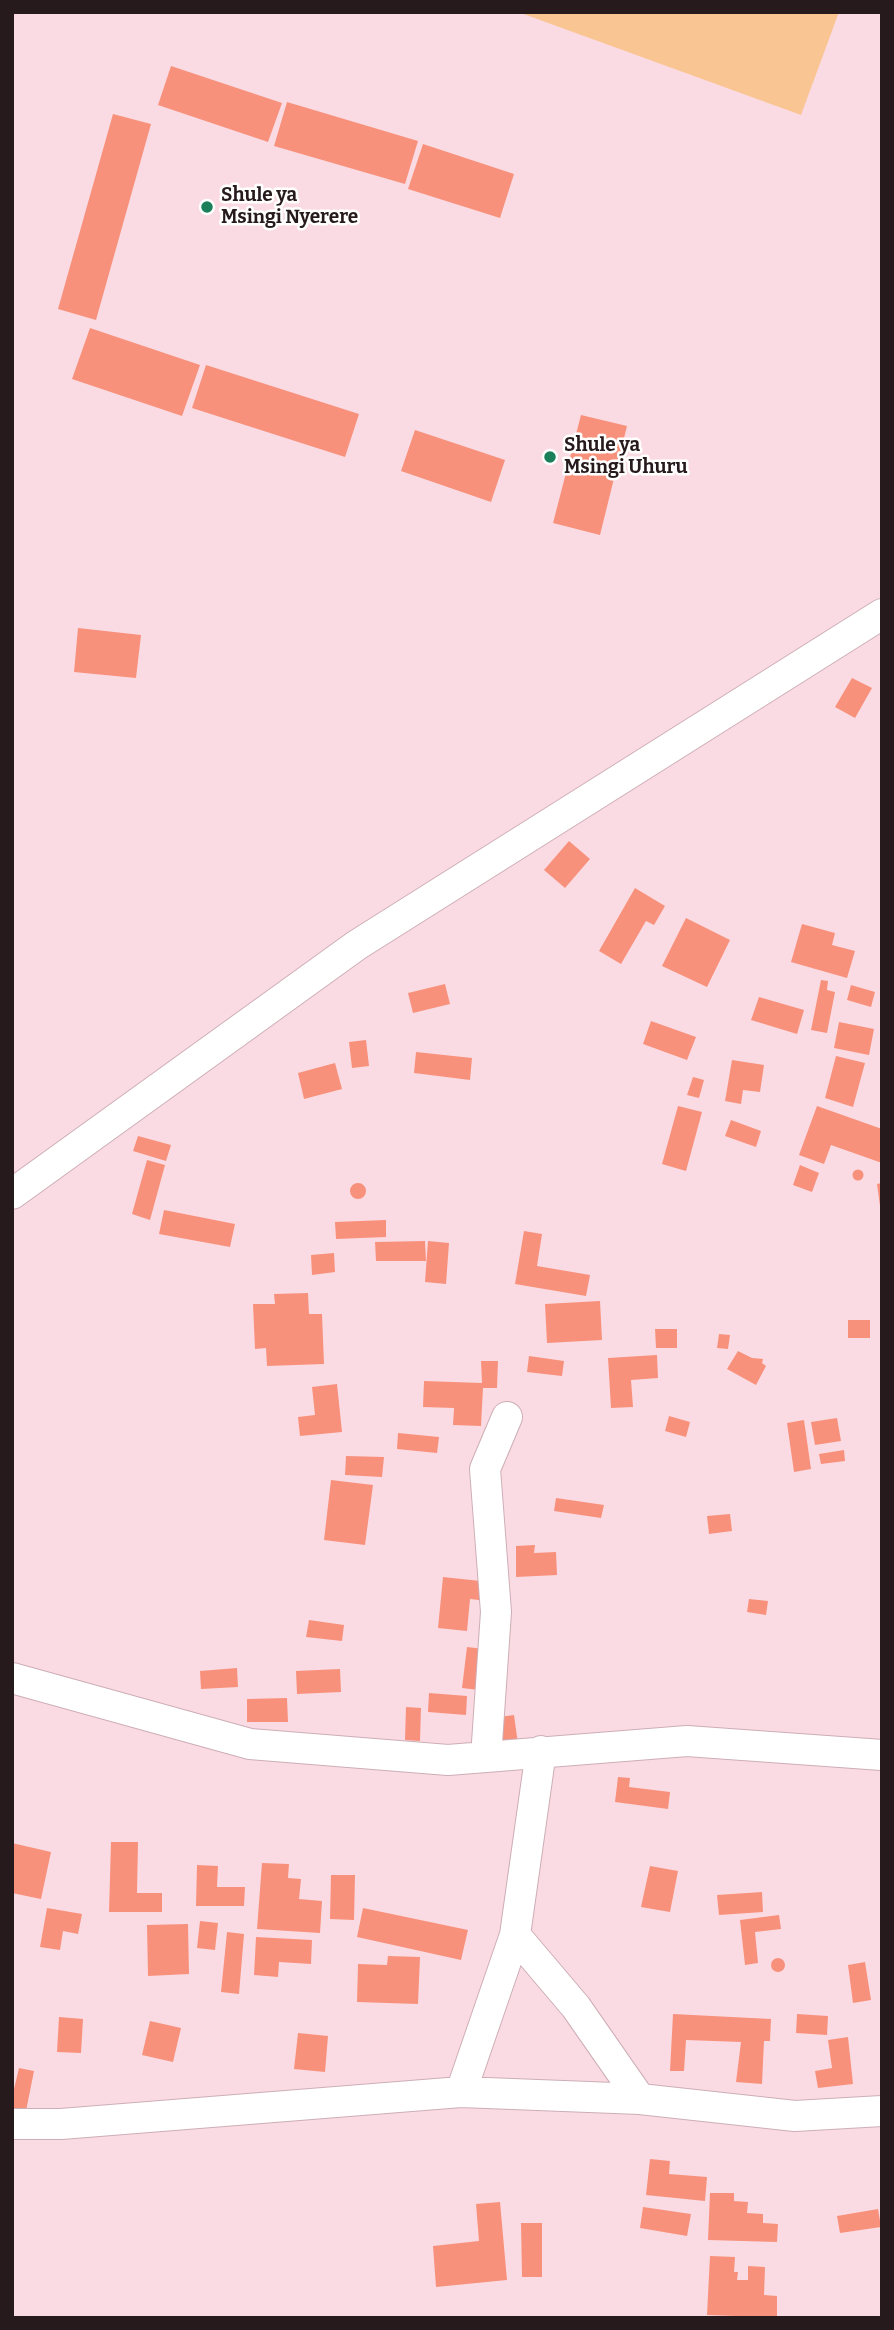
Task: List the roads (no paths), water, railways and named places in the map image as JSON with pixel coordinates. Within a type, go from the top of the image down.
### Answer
[{"type":"street","points":[[12,1194],[357,945],[882,614]]},
{"type":"street","points":[[486,1757],[496,1612],[485,1469],[507,1417]]},
{"type":"street","points":[[12,1678],[250,1744],[448,1760],[687,1741],[882,1755]]},
{"type":"street","points":[[461,2092],[515,1935],[541,1751]]},
{"type":"street","points":[[515,1935],[576,2007],[640,2099]]},
{"type":"street","points":[[12,2124],[61,2124],[461,2092],[640,2099],[795,2116],[882,2111]]},
{"type":"place","name":"Shule ya Msingi Nyerere","points":[[207,207]]},
{"type":"place","name":"Shule ya Msingi Uhuru","points":[[550,457]]}]
